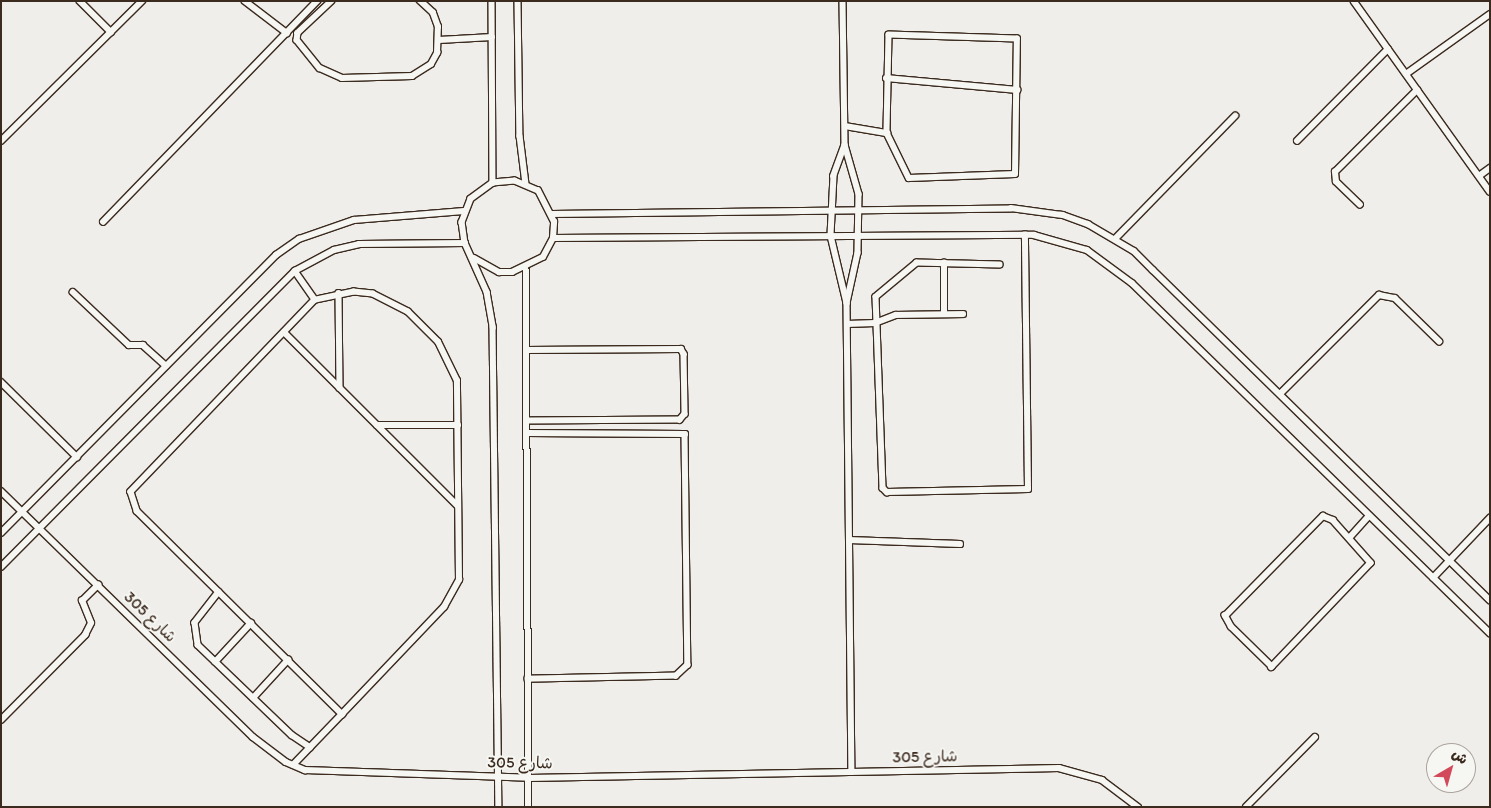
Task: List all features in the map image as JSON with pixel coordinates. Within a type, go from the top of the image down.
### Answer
[{"type":"lane","points":[[80,1],[111,32]]},
{"type":"lane","points":[[2,138],[142,1]]},
{"type":"lane","points":[[244,1],[288,33]]},
{"type":"lane","points":[[103,222],[317,1]]},
{"type":"lane","points":[[332,1],[298,33],[296,40],[303,53],[334,76],[412,76],[431,64],[439,40],[433,12],[420,1]]},
{"type":"lane","points":[[492,1],[493,183]]},
{"type":"lane","points":[[518,1],[520,136],[526,184]]},
{"type":"lane","points":[[843,1],[845,145],[856,177],[859,235],[847,304],[852,772]]},
{"type":"lane","points":[[1354,1],[1490,192]]},
{"type":"lane","points":[[1406,74],[1490,14]]},
{"type":"lane","points":[[889,35],[1012,35],[1018,42],[1017,90],[1015,174],[909,178],[886,133],[886,78],[889,35]]},
{"type":"lane","points":[[439,40],[492,37]]},
{"type":"lane","points":[[1297,141],[1388,49]]},
{"type":"lane","points":[[886,78],[1017,90]]},
{"type":"lane","points":[[1360,205],[1336,182],[1335,172],[1417,90]]},
{"type":"lane","points":[[1115,239],[1235,116]]},
{"type":"lane","points":[[845,126],[886,133]]},
{"type":"lane","points":[[845,145],[834,176],[831,236],[847,304]]},
{"type":"lane","points":[[1479,176],[1490,168]]},
{"type":"lane","points":[[474,258],[498,272],[526,269],[543,257],[553,238],[552,214],[547,202],[526,184],[493,183],[481,189],[464,211],[465,243],[474,258],[493,326],[499,807]]},
{"type":"lane","points":[[552,214],[831,210],[1037,210],[1088,224],[1115,239],[1280,394],[1490,600]]},
{"type":"lane","points":[[1,533],[77,458],[255,274],[299,239],[354,220],[464,211]]},
{"type":"lane","points":[[553,238],[1026,235],[1061,240],[1111,265],[1490,634]]},
{"type":"lane","points":[[1000,265],[912,264],[882,289],[874,304],[883,488],[893,493],[1027,490],[1026,235]]},
{"type":"lane","points":[[1,567],[295,271],[334,250],[359,244],[465,243]]},
{"type":"lane","points":[[944,263],[944,314]]},
{"type":"lane","points":[[526,269],[529,807]]},
{"type":"lane","points":[[295,271],[316,300]]},
{"type":"lane","points":[[73,292],[129,345],[143,345],[166,366]]},
{"type":"lane","points":[[339,293],[340,388]]},
{"type":"lane","points":[[294,765],[310,747],[342,714],[454,595],[459,580],[458,381],[449,359],[424,326],[392,301],[373,294],[339,293],[316,300],[131,492],[137,511],[342,714]]},
{"type":"lane","points":[[1280,394],[1378,296],[1395,298],[1439,341]]},
{"type":"lane","points":[[847,324],[875,323],[896,315],[963,314]]},
{"type":"lane","points":[[284,332],[458,506]]},
{"type":"lane","points":[[526,350],[681,349],[684,354],[684,414],[680,420],[527,422]]},
{"type":"lane","points":[[1,382],[77,458]]},
{"type":"lane","points":[[378,425],[458,425]]},
{"type":"lane","points":[[527,433],[686,434],[688,655],[687,671],[676,676],[528,680]]},
{"type":"lane","name":"شارع 305","points":[[1,491],[253,737],[294,765],[325,774],[529,778],[1059,768],[1102,780],[1138,807]]},
{"type":"lane","points":[[1323,516],[1350,537],[1371,559],[1370,566],[1272,667],[1226,622],[1228,610],[1323,516]]},
{"type":"lane","points":[[1350,537],[1369,516]]},
{"type":"lane","points":[[1433,578],[1490,518]]},
{"type":"lane","points":[[849,540],[960,544]]},
{"type":"lane","points":[[1,720],[85,635],[92,622],[82,601],[98,585]]},
{"type":"lane","points":[[219,592],[200,613],[194,634],[214,662],[252,698],[310,747]]},
{"type":"lane","points":[[214,662],[251,623]]},
{"type":"lane","points":[[252,698],[288,660]]},
{"type":"lane","points":[[1246,807],[1315,737]]}]
